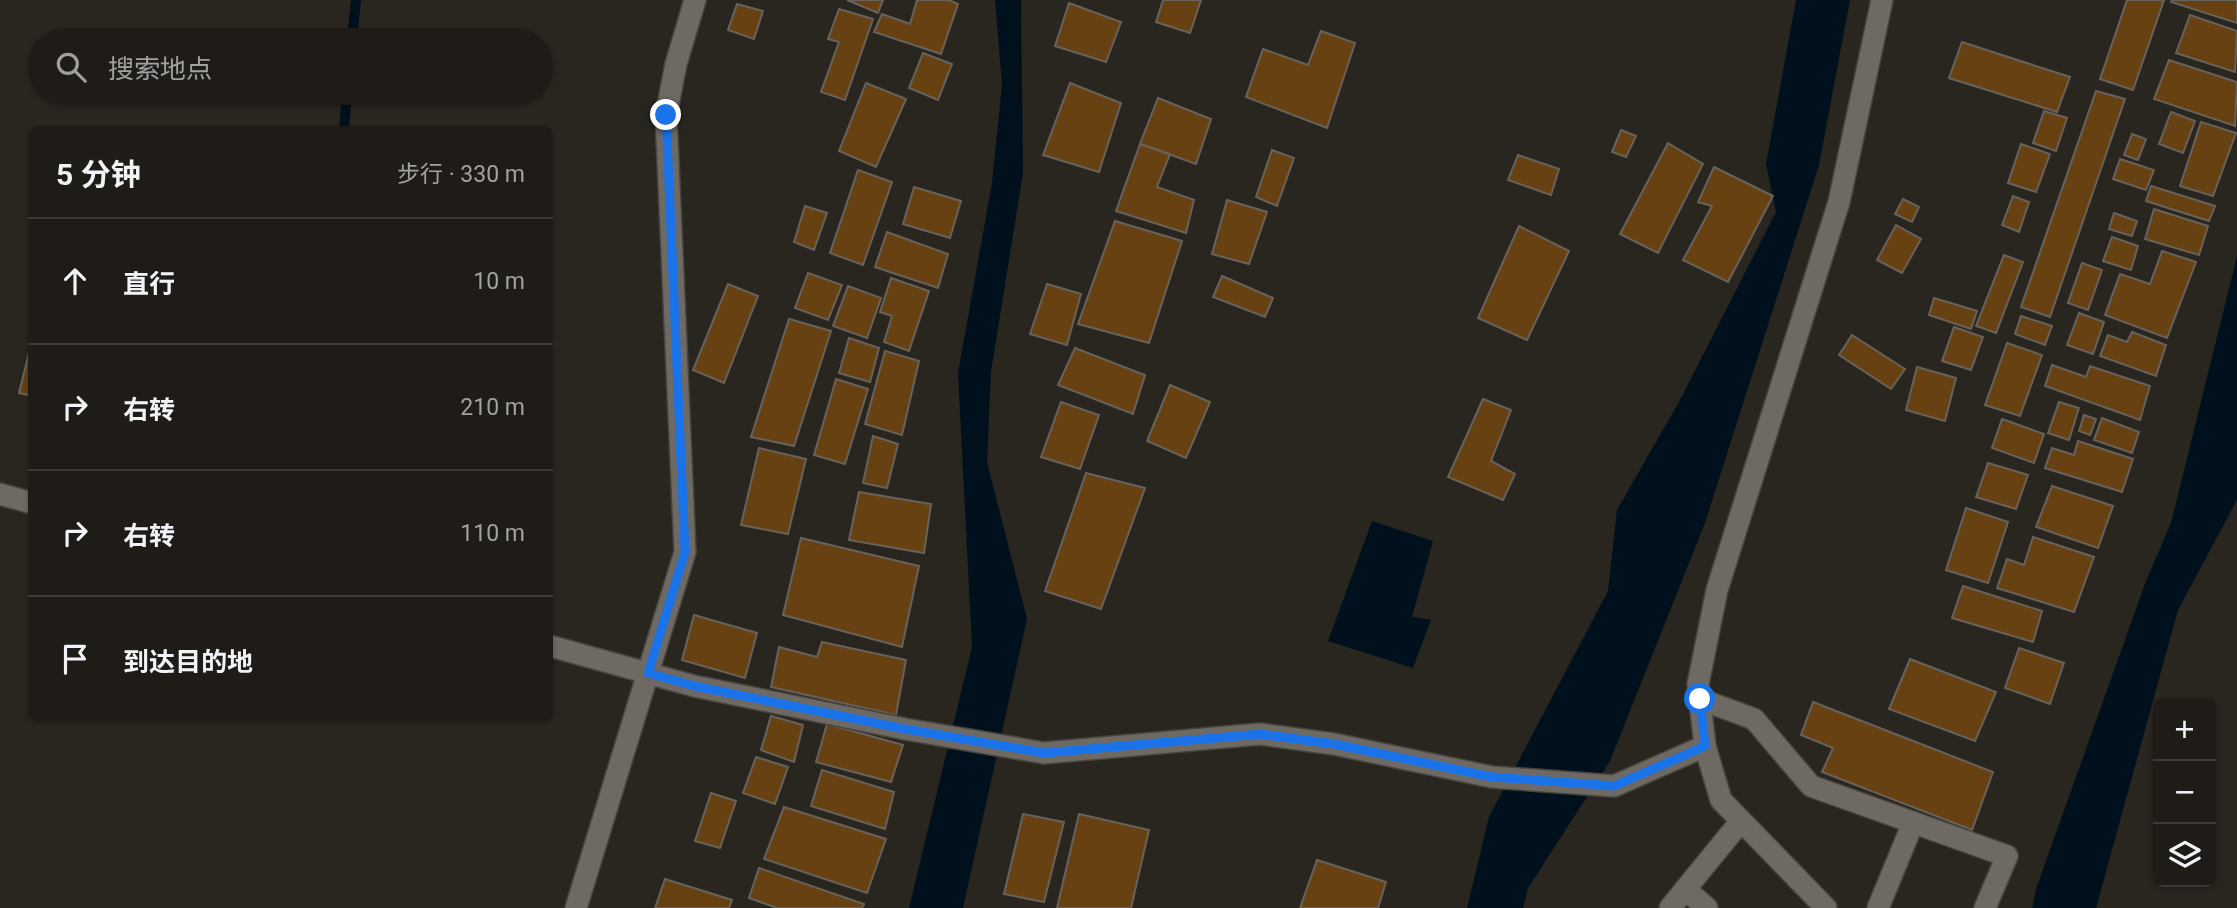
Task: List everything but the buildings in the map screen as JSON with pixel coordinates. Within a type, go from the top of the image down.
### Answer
[{"type":"street","points":[[576,908],[685,552],[666,115],[676,64],[695,0]]},
{"type":"street","points":[[1826,908],[1721,800],[1705,746],[1698,684],[1717,590],[1839,202],[1882,0]]},
{"type":"street","points":[[0,494],[28,502]]},
{"type":"street","points":[[553,647],[694,686],[1044,753],[1260,734],[1334,744],[1492,777],[1614,786],[1705,746]]},
{"type":"street","points":[[1700,699],[1754,719],[1811,786],[2007,856],[1985,908]]},
{"type":"street","points":[[1670,908],[1741,821]]},
{"type":"street","points":[[1878,908],[1913,822]]},
{"type":"street","points":[[1685,889],[1707,908]]},
{"type":"water","points":[[995,0],[1021,0],[1023,173],[991,372],[987,462],[1027,619],[963,908],[909,908],[972,647],[958,373],[992,183],[1002,85]]},
{"type":"water","points":[[1796,0],[1850,0],[1819,165],[1705,523],[1610,761],[1528,888],[1523,908],[1467,908],[1489,817],[1608,591],[1617,510],[1680,400],[1776,212],[1766,164]]},
{"type":"water","points":[[2237,256],[2237,500],[2178,610],[2096,908],[2032,908],[2037,886],[2146,581],[2171,523]]},
{"type":"water","points":[[1372,521],[1433,541],[1412,617],[1431,620],[1413,668],[1328,641]]},
{"type":"waterway","points":[[353,28],[356,0]]},
{"type":"waterway","points":[[344,126],[346,105]]},
{"type":"route","points":[[666,115],[685,552],[648,673],[694,686],[905,729],[1044,753],[1260,734],[1334,744],[1492,777],[1614,786],[1705,746],[1700,699]]}]
